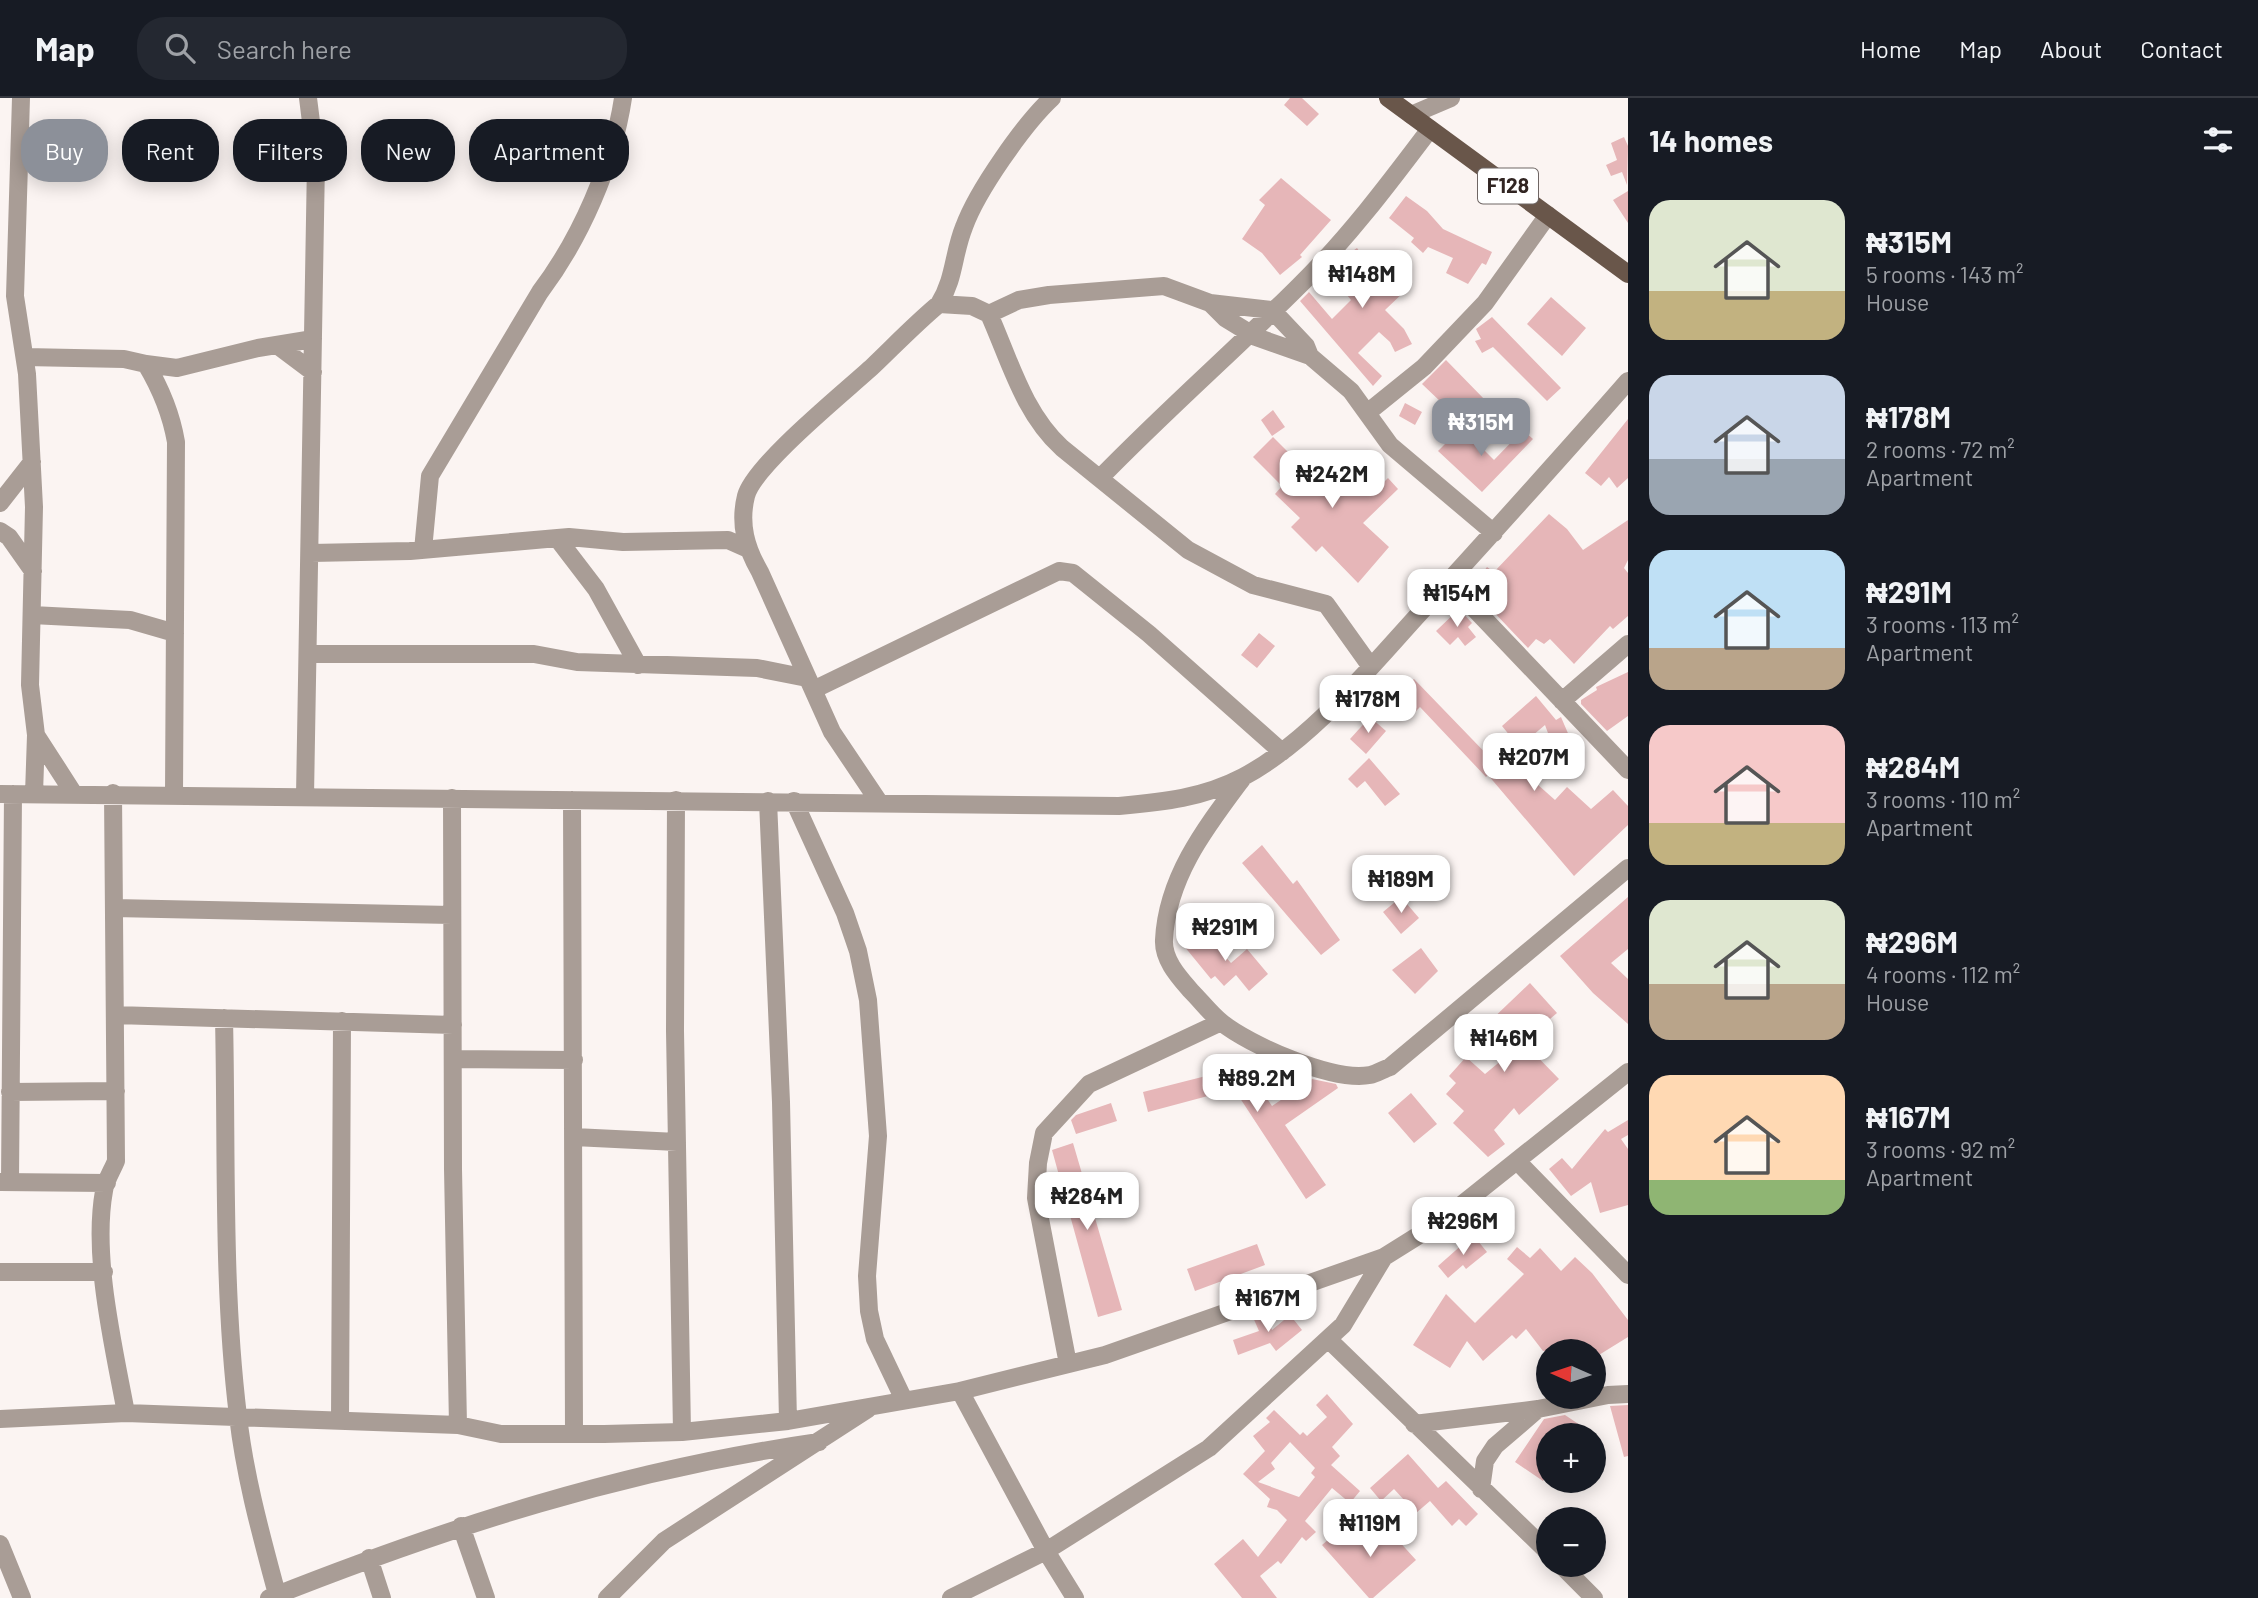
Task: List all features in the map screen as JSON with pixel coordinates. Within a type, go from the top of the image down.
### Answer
[{"type":"main road","name":"F128","points":[[1388,98],[1628,274]]},
{"type":"street","points":[[21,98],[15,296],[25,357],[32,462],[30,685],[36,735],[34,794]]},
{"type":"street","points":[[305,796],[316,162],[309,98]]},
{"type":"street","points":[[422,550],[430,476],[540,292],[558,267],[604,167],[623,98]]},
{"type":"street","points":[[879,802],[832,732],[760,572],[746,548],[743,521],[746,494],[755,477],[807,424],[939,304],[951,285],[963,227],[981,191],[1052,98]]},
{"type":"street","points":[[1411,115],[1451,98]]},
{"type":"street","points":[[1100,478],[1301,285],[1384,190],[1430,129]]},
{"type":"street","points":[[1367,413],[1424,367],[1485,303],[1548,215]]},
{"type":"street","points":[[989,314],[1019,300],[1164,286],[1210,303],[1272,310],[1306,346],[1310,356]]},
{"type":"street","points":[[1210,303],[1225,318],[1250,333],[1310,356],[1351,391],[1390,445],[1494,533]]},
{"type":"street","points":[[939,304],[972,306],[989,314],[1031,411],[1045,433],[1188,550],[1253,585],[1326,604],[1371,667]]},
{"type":"street","points":[[25,357],[124,359],[177,368],[313,339]]},
{"type":"street","points":[[277,345],[313,372]]},
{"type":"street","points":[[146,364],[167,407],[176,442],[174,794]]},
{"type":"street","points":[[107,1182],[5,1182],[10,1092],[7,794],[113,793],[1119,806],[1181,800],[1216,790],[1282,752],[1371,667],[1628,381]]},
{"type":"street","points":[[0,503],[32,462]]},
{"type":"street","points":[[0,531],[9,537],[33,572]]},
{"type":"street","points":[[557,538],[596,589],[638,665]]},
{"type":"street","points":[[311,554],[422,550],[557,538],[623,542],[728,540],[746,548]]},
{"type":"street","points":[[309,654],[534,654],[577,662],[757,668],[810,684],[1059,571],[1073,573],[1138,625],[1282,752]]},
{"type":"street","points":[[1448,582],[1628,770]]},
{"type":"street","points":[[32,615],[130,620],[175,633]]},
{"type":"street","points":[[1562,701],[1628,644]]},
{"type":"street","points":[[36,735],[74,794]]},
{"type":"street","points":[[1244,776],[1202,832],[1178,876],[1164,942],[1167,958],[1180,979],[1221,1022],[1264,1049],[1320,1069],[1370,1076],[1390,1067],[1628,868]]},
{"type":"street","points":[[113,793],[116,1161],[104,1190],[102,1224],[107,1320],[126,1413]]},
{"type":"street","points":[[452,798],[458,1425]]},
{"type":"street","points":[[572,800],[574,1434]]},
{"type":"street","points":[[676,800],[677,1142],[682,1432]]},
{"type":"street","points":[[768,801],[781,1101],[788,1420]]},
{"type":"street","points":[[794,801],[845,914],[858,951],[868,1000],[878,1136],[867,1276],[869,1311],[875,1339],[904,1400]]},
{"type":"street","points":[[114,908],[452,915]]},
{"type":"street","points":[[115,1015],[453,1025]]},
{"type":"street","points":[[224,1018],[230,1332],[238,1418],[249,1489],[274,1597],[369,1558],[461,1526],[630,1476],[750,1451],[819,1441]]},
{"type":"street","points":[[340,1421],[342,1021]]},
{"type":"street","points":[[1068,1364],[1036,1198],[1038,1163],[1044,1133],[1088,1084],[1221,1022]]},
{"type":"street","points":[[453,1059],[574,1060]]},
{"type":"street","points":[[0,1419],[126,1413],[458,1425],[501,1434],[682,1432],[788,1420],[960,1391],[1105,1355],[1384,1257],[1440,1222],[1628,1072]]},
{"type":"street","points":[[10,1092],[116,1091]]},
{"type":"street","points":[[574,1137],[677,1142]]},
{"type":"street","points":[[1517,1161],[1628,1275]]},
{"type":"street","points":[[951,1598],[1046,1551],[1209,1448],[1343,1325],[1384,1257]]},
{"type":"street","points":[[0,1272],[104,1272]]},
{"type":"street","points":[[1328,1339],[1536,1541]]},
{"type":"street","points":[[960,1391],[1046,1551],[1075,1598]]},
{"type":"street","points":[[1606,1395],[1628,1394]]},
{"type":"street","points":[[607,1598],[663,1541],[874,1405]]},
{"type":"street","points":[[1414,1424],[1538,1409]]},
{"type":"street","points":[[1481,1489],[1485,1461],[1495,1446],[1538,1409]]},
{"type":"street","points":[[461,1526],[486,1598]]},
{"type":"street","points":[[0,1544],[22,1598]]},
{"type":"street","points":[[369,1558],[382,1598]]},
{"type":"street","points":[[1573,1577],[1594,1598]]},
{"type":"building","points":[[1290,98],[1302,98],[1319,114],[1307,126],[1284,105]]},
{"type":"building","points":[[1624,137],[1628,146],[1627,185],[1622,172],[1611,176],[1606,165],[1617,160],[1611,143]]},
{"type":"building","points":[[1281,178],[1331,220],[1300,255],[1302,257],[1280,275],[1262,253],[1242,239],[1265,205],[1259,200]]},
{"type":"building","points":[[1628,191],[1628,223],[1613,200]]},
{"type":"building","points":[[1406,196],[1427,211],[1443,229],[1492,252],[1486,265],[1482,263],[1468,284],[1446,273],[1453,258],[1428,247],[1423,253],[1411,242],[1414,238],[1389,218]]},
{"type":"building","points":[[1357,248],[1362,255],[1366,252],[1405,291],[1385,310],[1404,329],[1412,344],[1395,352],[1390,342],[1379,332],[1358,353],[1382,376],[1373,386],[1300,301],[1309,292],[1332,319],[1351,300],[1334,279],[1339,274],[1336,271],[1340,267],[1337,262]]},
{"type":"building","points":[[1551,297],[1586,328],[1562,356],[1527,324]]},
{"type":"building","points":[[1492,317],[1561,388],[1547,401],[1493,347],[1482,353],[1475,341],[1481,339],[1476,329]]},
{"type":"building","points":[[1446,360],[1487,402],[1464,424],[1422,384]]},
{"type":"building","points":[[1405,403],[1422,412],[1415,425],[1399,416]]},
{"type":"building","points":[[1273,410],[1285,427],[1272,436],[1261,420]]},
{"type":"building","points":[[1628,419],[1628,478],[1617,488],[1609,477],[1601,486],[1585,473]]},
{"type":"building","points":[[1523,430],[1533,439],[1482,492],[1438,451],[1457,432],[1475,441],[1494,460]]},
{"type":"building","points":[[1273,437],[1295,459],[1292,462],[1324,494],[1327,492],[1332,498],[1364,463],[1384,482],[1388,478],[1398,489],[1363,523],[1389,547],[1358,583],[1322,546],[1316,552],[1291,527],[1300,518],[1275,494],[1282,486],[1253,457]]},
{"type":"building","points":[[1549,514],[1567,529],[1583,550],[1628,520],[1628,560],[1624,568],[1628,573],[1628,616],[1613,629],[1610,626],[1574,664],[1550,639],[1544,644],[1536,639],[1528,648],[1471,588],[1487,567],[1494,572]]},
{"type":"building","points":[[1459,609],[1472,623],[1468,627],[1476,637],[1465,646],[1458,637],[1450,645],[1436,631]]},
{"type":"building","points":[[1259,633],[1275,646],[1257,668],[1241,655]]},
{"type":"building","points":[[1628,672],[1628,716],[1607,731],[1581,704],[1581,700],[1597,690],[1596,687]]},
{"type":"building","points":[[1414,679],[1499,767],[1523,748],[1537,760],[1537,765],[1528,776],[1555,800],[1567,787],[1591,809],[1613,790],[1628,806],[1628,825],[1574,876],[1488,775],[1486,777],[1420,707],[1411,716],[1394,698]]},
{"type":"building","points":[[1536,696],[1556,720],[1561,717],[1570,738],[1552,744],[1545,725],[1519,747],[1502,726]]},
{"type":"building","points":[[1370,717],[1386,731],[1366,754],[1350,739]]},
{"type":"building","points":[[1369,758],[1400,794],[1385,806],[1365,781],[1357,788],[1348,779]]},
{"type":"building","points":[[1262,845],[1293,884],[1297,880],[1340,940],[1321,955],[1242,863]]},
{"type":"building","points":[[1401,897],[1419,918],[1401,934],[1383,912]]},
{"type":"building","points":[[1628,897],[1628,949],[1611,963],[1628,979],[1628,1024],[1593,993],[1560,956]]},
{"type":"building","points":[[1202,930],[1231,963],[1247,949],[1268,974],[1249,991],[1236,975],[1224,986],[1215,976],[1211,979],[1184,946]]},
{"type":"building","points":[[1421,948],[1438,971],[1415,994],[1392,970]]},
{"type":"building","points":[[1530,983],[1557,1013],[1523,1042],[1559,1079],[1519,1115],[1514,1108],[1494,1130],[1505,1144],[1488,1157],[1453,1123],[1464,1111],[1446,1094],[1456,1083],[1449,1076],[1466,1057],[1485,1074],[1514,1050],[1487,1024]]},
{"type":"building","points":[[1243,1061],[1251,1086],[1256,1082],[1272,1106],[1312,1079],[1336,1084],[1338,1088],[1285,1125],[1326,1185],[1306,1199],[1234,1089],[1148,1112],[1143,1092],[1202,1077]]},
{"type":"building","points":[[1411,1093],[1437,1124],[1414,1143],[1388,1113]]},
{"type":"building","points":[[1111,1103],[1117,1121],[1076,1134],[1071,1120],[1076,1115]]},
{"type":"building","points":[[1628,1120],[1628,1135],[1621,1139],[1628,1149],[1628,1205],[1600,1213],[1591,1182],[1571,1196],[1549,1169],[1562,1158],[1572,1169],[1605,1129],[1608,1132]]},
{"type":"building","points":[[1073,1143],[1122,1310],[1098,1317],[1052,1150]]},
{"type":"building","points":[[1473,1235],[1487,1252],[1466,1269],[1463,1265],[1448,1278],[1438,1266]]},
{"type":"building","points":[[1257,1244],[1265,1265],[1195,1291],[1187,1269]]},
{"type":"building","points":[[1517,1247],[1530,1258],[1540,1248],[1561,1271],[1575,1257],[1592,1273],[1628,1320],[1628,1337],[1606,1351],[1606,1339],[1536,1339],[1536,1342],[1526,1329],[1516,1339],[1512,1335],[1483,1361],[1467,1341],[1450,1368],[1413,1345],[1446,1294],[1475,1323],[1524,1274],[1507,1259]]},
{"type":"building","points":[[1264,1311],[1272,1330],[1290,1315],[1302,1330],[1276,1351],[1270,1343],[1238,1355],[1233,1340],[1259,1331],[1252,1315]]},
{"type":"building","points":[[1327,1394],[1353,1424],[1332,1447],[1340,1456],[1331,1465],[1360,1491],[1350,1503],[1332,1488],[1305,1521],[1316,1532],[1306,1541],[1302,1537],[1281,1564],[1278,1561],[1260,1576],[1277,1598],[1242,1598],[1214,1564],[1243,1539],[1258,1557],[1287,1520],[1277,1510],[1267,1507],[1270,1499],[1243,1474],[1265,1451],[1253,1436],[1270,1422],[1266,1418],[1274,1410],[1300,1435],[1303,1432],[1307,1436],[1327,1417],[1316,1405]],"holes":[[[1290,1442],[1315,1468],[1311,1473],[1315,1477],[1299,1497],[1258,1482],[1275,1469],[1271,1463]]]},
{"type":"building","points":[[1628,1405],[1628,1456],[1624,1457],[1610,1406]]},
{"type":"building","points":[[1565,1415],[1577,1423],[1541,1423],[1544,1419]]},
{"type":"building","points":[[1536,1431],[1536,1476],[1515,1462]]},
{"type":"building","points":[[1408,1454],[1438,1488],[1446,1481],[1478,1514],[1466,1526],[1459,1519],[1452,1526],[1430,1501],[1416,1513],[1394,1489],[1381,1501],[1370,1488]]},
{"type":"building","points":[[1346,1524],[1365,1546],[1386,1527],[1416,1560],[1373,1598],[1369,1598],[1322,1545]]}]
